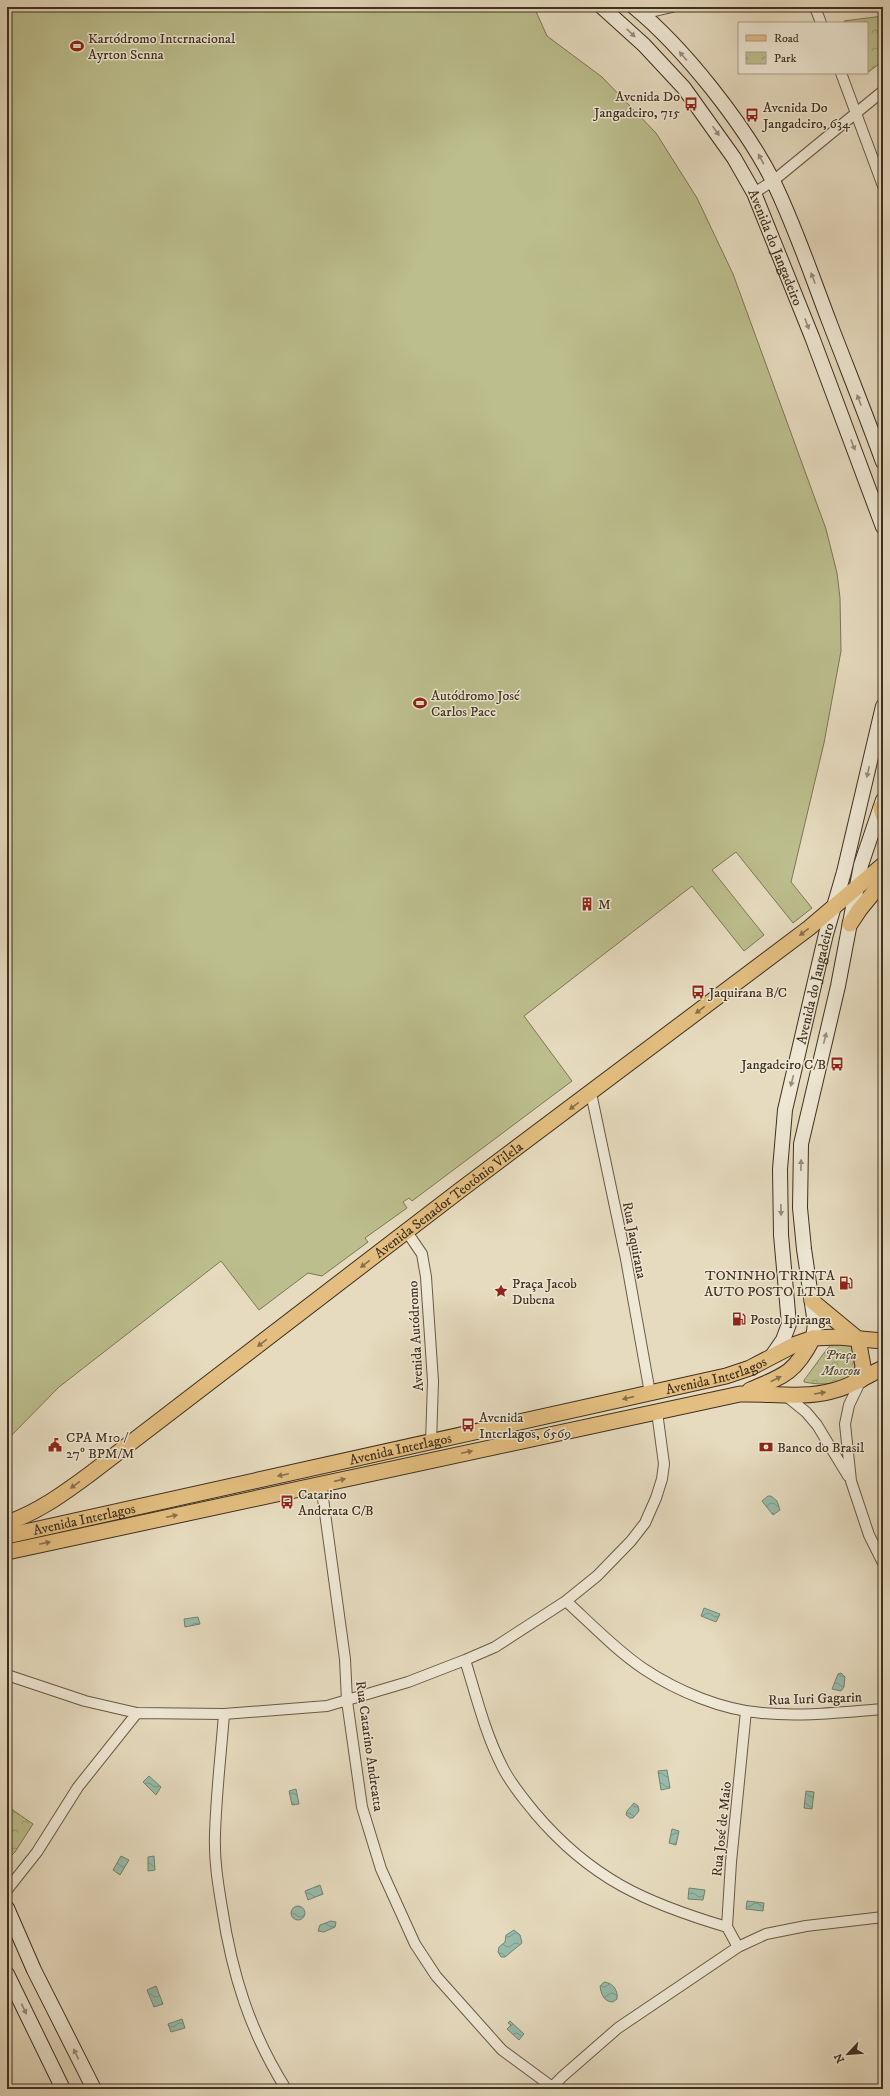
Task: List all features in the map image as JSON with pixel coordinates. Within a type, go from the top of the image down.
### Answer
[{"type":"main road","name":"Avenida Senador Teotônio Vilela","points":[[7,1523],[26,1516],[50,1503],[90,1474],[835,908],[856,887],[883,865]]},
{"type":"main road","points":[[850,924],[883,881]]},
{"type":"main road","points":[[812,1302],[858,1339],[863,1366],[861,1380]]},
{"type":"main road","points":[[740,1394],[775,1380],[790,1370],[803,1358],[813,1338]]},
{"type":"main road","name":"Avenida Interlagos","points":[[7,1536],[431,1443],[726,1376],[750,1368],[796,1344],[813,1338],[883,1340]]},
{"type":"main road","name":"Avenida Interlagos","points":[[7,1552],[740,1394],[768,1393],[809,1395],[833,1391],[861,1380],[883,1368]]},
{"type":"street","name":"Avenida do Jangadeiro","points":[[602,7],[644,45],[684,88],[730,152],[754,193],[810,330],[883,527]]},
{"type":"street","points":[[638,10],[672,7]]},
{"type":"street","points":[[815,7],[821,22]]},
{"type":"street","name":"Avenida do Jangadeiro","points":[[638,10],[710,86],[754,147],[773,181],[795,232],[883,462]]},
{"type":"street","points":[[841,74],[883,186]]},
{"type":"street","points":[[754,193],[773,181],[883,90]]},
{"type":"street","name":"Avenida do Jangadeiro","points":[[772,1356],[783,1340],[789,1324],[781,1235],[780,1169],[785,1110],[826,934],[835,908],[883,706]]},
{"type":"street","name":"Avenida do Jangadeiro","points":[[813,1338],[815,1324],[802,1233],[800,1208],[801,1144],[838,986],[861,865],[882,808]]},
{"type":"street","name":"Rua Jaquirana","points":[[591,1093],[626,1259],[650,1393]]},
{"type":"street","name":"Avenida Autódromo","points":[[407,1232],[422,1254],[426,1277],[433,1381],[431,1443]]},
{"type":"street","points":[[781,1235],[802,1233]]},
{"type":"street","points":[[851,1481],[845,1424],[849,1405],[861,1380]]},
{"type":"street","points":[[785,1395],[806,1412],[817,1424],[851,1481],[869,1535],[883,1563]]},
{"type":"street","points":[[8,1674],[85,1701],[137,1713],[224,1714],[285,1711],[327,1706],[408,1682],[465,1660],[495,1647],[566,1601],[597,1576],[631,1541],[645,1523],[656,1498],[664,1464],[657,1412]]},
{"type":"street","name":"Rua Catarino Andreatta","points":[[321,1484],[345,1660],[347,1701],[362,1807],[381,1869],[415,1944],[436,1976],[497,2044],[552,2088]]},
{"type":"street","name":"Rua Iuri Gagarin","points":[[566,1601],[608,1640],[644,1669],[690,1694],[746,1711],[762,1713],[798,1714],[883,1709]]},
{"type":"street","points":[[465,1660],[492,1743],[502,1767],[520,1795],[555,1836],[600,1874],[648,1900],[676,1912],[727,1927],[738,1947]]},
{"type":"street","name":"Rua José de Maio","points":[[727,1927],[731,1862],[746,1711]]},
{"type":"street","points":[[7,1890],[37,1852],[78,1787],[137,1713]]},
{"type":"street","points":[[224,1714],[215,1835],[217,1877],[226,1935],[237,1983],[252,2023],[274,2071],[286,2089]]},
{"type":"street","points":[[7,1908],[34,1970],[94,2089]]},
{"type":"street","points":[[552,2088],[618,2028],[738,1947],[766,1934],[806,1926],[883,1917]]},
{"type":"street","points":[[7,1974],[63,2089]]},
{"type":"green space","name":"Autódromo José Carlos Pace","points":[[7,7],[534,7],[547,36],[602,77],[656,133],[697,198],[733,274],[826,529],[837,573],[840,598],[841,651],[824,743],[791,882],[812,908],[793,923],[736,852],[712,870],[764,935],[744,951],[692,886],[524,1016],[572,1081],[412,1201],[409,1198],[403,1202],[407,1208],[365,1238],[368,1242],[322,1276],[308,1273],[259,1310],[221,1261],[59,1387],[7,1440]]},
{"type":"green space","points":[[883,16],[883,61],[868,72],[868,22],[844,21]]},
{"type":"green space","name":"Praça Moscou","points":[[832,1344],[845,1344],[855,1347],[857,1373],[838,1382],[818,1384],[804,1382],[804,1380]]},
{"type":"green space","points":[[7,1806],[33,1824],[15,1852],[7,1860]]},
{"type":"water","points":[[768,1496],[771,1496],[777,1501],[780,1510],[773,1515],[762,1501]]},
{"type":"water","points":[[704,1608],[720,1614],[716,1622],[701,1616]]},
{"type":"water","points":[[198,1617],[200,1624],[185,1627],[184,1619]]},
{"type":"water","points":[[841,1673],[845,1677],[844,1687],[841,1691],[832,1689],[838,1674]]},
{"type":"water","points":[[667,1770],[670,1788],[661,1790],[658,1771]]},
{"type":"water","points":[[149,1776],[161,1787],[156,1795],[143,1782]]},
{"type":"water","points":[[296,1789],[299,1804],[292,1805],[289,1791]]},
{"type":"water","points":[[806,1791],[814,1792],[812,1809],[804,1808]]},
{"type":"water","points":[[634,1803],[638,1806],[639,1811],[633,1818],[630,1818],[626,1815],[627,1811]]},
{"type":"water","points":[[672,1829],[679,1831],[676,1845],[669,1843]]},
{"type":"water","points":[[121,1856],[129,1860],[120,1875],[113,1870]]},
{"type":"water","points":[[154,1856],[155,1870],[148,1871],[148,1857]]},
{"type":"water","points":[[320,1885],[323,1894],[308,1900],[305,1891]]},
{"type":"water","points":[[689,1888],[705,1890],[703,1900],[688,1899]]},
{"type":"water","points":[[747,1901],[764,1903],[763,1911],[746,1909]]},
{"type":"water","points":[[298,1906],[303,1908],[305,1913],[303,1918],[298,1920],[293,1918],[291,1913],[293,1908]]},
{"type":"water","points":[[331,1921],[336,1922],[335,1927],[324,1932],[318,1931],[320,1925]]},
{"type":"water","points":[[514,1930],[520,1935],[522,1943],[505,1957],[501,1957],[498,1952],[499,1947],[505,1942],[506,1935]]},
{"type":"water","points":[[604,1982],[613,1986],[616,1990],[617,1999],[613,2002],[607,2001],[602,1995],[600,1986]]},
{"type":"water","points":[[156,1986],[163,2004],[154,2007],[147,1990]]},
{"type":"water","points":[[182,2019],[185,2028],[171,2032],[168,2024]]},
{"type":"water","points":[[510,2021],[524,2034],[519,2040],[507,2029],[511,2025],[508,2023]]},
{"type":"place","name":"Kartódromo Internacional Ayrton Senna","points":[[77,46]]},
{"type":"place","name":"Avenida Do Jangadeiro, 715","points":[[691,104]]},
{"type":"place","name":"Avenida Do Jangadeiro, 634","points":[[752,115]]},
{"type":"place","name":"Autódromo José Carlos Pace","points":[[420,703]]},
{"type":"place","name":"M","points":[[587,904]]},
{"type":"place","name":"Jaquirana B/C","points":[[698,992]]},
{"type":"place","name":"Jangadeiro C/B","points":[[837,1064]]},
{"type":"place","name":"TONINHO TRINTA AUTO POSTO LTDA","points":[[846,1283]]},
{"type":"place","name":"Praça Jacob Dubena","points":[[501,1291]]},
{"type":"place","name":"Posto Ipiranga","points":[[739,1319]]},
{"type":"place","name":"Avenida Interlagos, 6569","points":[[468,1425]]},
{"type":"place","name":"CPA M10 / 27º BPM/M","points":[[55,1445]]},
{"type":"place","name":"Banco do Brasil","points":[[766,1447]]},
{"type":"place","name":"Catarino Anderata C/B","points":[[287,1502]]}]
